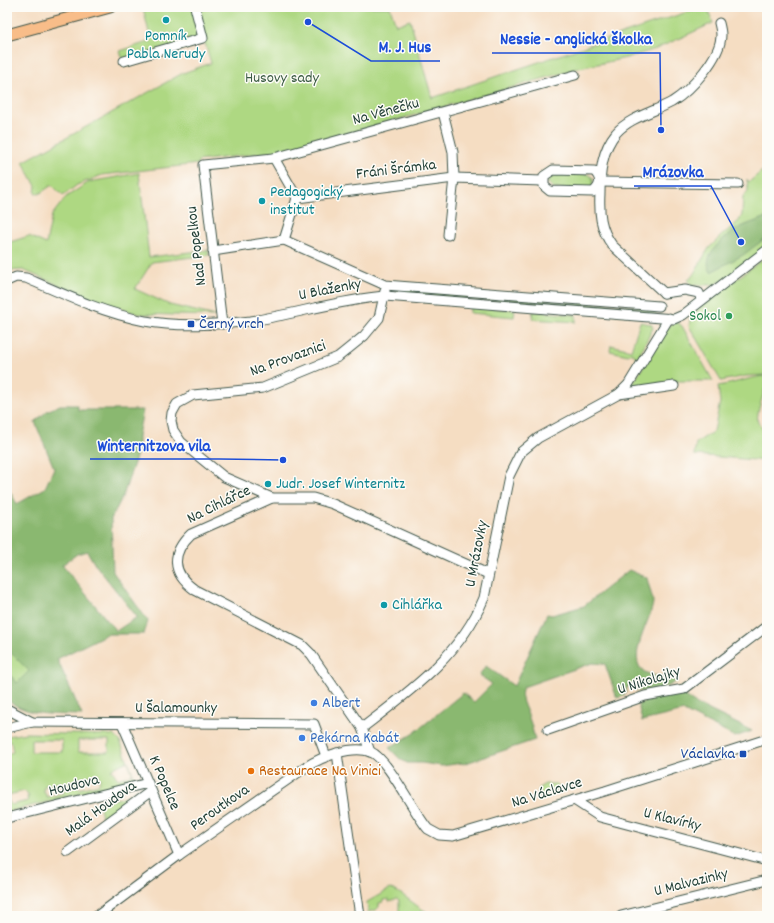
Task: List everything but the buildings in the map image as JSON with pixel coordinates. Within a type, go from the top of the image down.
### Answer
[{"type":"main road","points":[[7,35],[110,7]]},
{"type":"street","points":[[124,62],[203,38],[195,7]]},
{"type":"street","points":[[664,293],[608,241],[603,230],[600,216],[600,182],[604,157],[609,144],[617,132],[635,120],[672,101],[693,84],[710,63],[721,36],[719,23]]},
{"type":"street","name":"Na Věnečku","points":[[203,165],[274,158],[574,75]]},
{"type":"street","points":[[443,112],[453,152],[454,178],[448,235]]},
{"type":"street","points":[[213,251],[284,240],[297,198],[274,158]]},
{"type":"street","name":"Nad Popelkou","points":[[203,165],[222,324]]},
{"type":"street","points":[[553,170],[590,171],[596,173],[600,182],[597,189],[593,192],[554,192],[545,188],[543,181],[545,174],[553,170]]},
{"type":"street","name":"Fráni Šrámka","points":[[297,198],[454,178],[543,181]]},
{"type":"street","points":[[600,182],[738,184]]},
{"type":"street","name":"U Blaženky","points":[[284,240],[385,285],[659,306]]},
{"type":"street","points":[[701,300],[698,293],[692,290],[664,293],[660,298],[659,306],[662,313],[669,318],[679,318],[767,250]]},
{"type":"street","name":"U Blaženky","points":[[7,281],[16,277],[26,278],[83,303],[146,321],[207,326],[251,321],[357,299],[385,296],[458,300],[669,318]]},
{"type":"street","name":"Na Provaznici","points":[[272,498],[224,477],[181,442],[173,430],[171,421],[172,413],[177,404],[184,398],[193,395],[263,388],[338,357],[364,336],[379,318],[385,296],[385,285]]},
{"type":"street","name":"U Mrázovky","points":[[362,728],[423,681],[450,653],[477,616],[484,598],[509,476],[521,452],[538,438],[619,394],[628,385],[669,318]]},
{"type":"street","name":"U Mrázovky","points":[[619,394],[674,386]]},
{"type":"street","name":"Na Cihlářce","points":[[370,752],[362,728],[311,654],[302,645],[195,590],[181,578],[177,565],[177,552],[182,542],[191,534],[272,498],[313,498],[333,504],[488,574]]},
{"type":"street","name":"U Nikolajky","points":[[548,730],[645,696],[684,689],[767,626]]},
{"type":"street","name":"U Šalamounky","points":[[7,708],[32,722],[314,724],[326,756]]},
{"type":"street","points":[[7,728],[32,722]]},
{"type":"street","name":"K Popelce","points":[[122,723],[179,855]]},
{"type":"street","name":"Na Václavce","points":[[370,752],[383,764],[423,824],[439,836],[453,836],[574,800],[767,738]]},
{"type":"street","name":"Peroutkova","points":[[98,916],[179,855],[306,767],[326,756],[337,753],[370,752]]},
{"type":"street","points":[[337,753],[360,916]]},
{"type":"street","name":"Houdova","points":[[7,818],[149,787]]},
{"type":"street","name":"Malá Houdova","points":[[68,852],[149,787]]},
{"type":"street","name":"U Klavírky","points":[[574,800],[600,817],[767,861]]},
{"type":"street","name":"U Malvazinky","points":[[621,916],[763,881],[767,878]]},
{"type":"green space","name":"Husovy sady","points":[[390,7],[396,25],[410,20],[432,98],[702,7],[707,7],[713,23],[656,49],[626,58],[570,70],[294,149],[198,161],[198,164],[102,175],[77,185],[63,196],[52,185],[39,194],[35,193],[36,186],[23,162],[183,73],[211,63],[205,43],[125,66],[120,51],[151,41],[143,8]]},
{"type":"green space","points":[[767,167],[767,251],[724,280],[713,285],[691,285],[688,279],[693,275],[709,248],[739,221],[742,215],[743,197],[748,192],[747,179],[749,182]]},
{"type":"green space","points":[[139,173],[149,257],[208,250],[209,255],[152,262],[135,289],[170,305],[216,316],[138,314],[89,298],[23,270],[7,271],[7,243],[29,236],[46,244],[52,215],[66,197],[89,182]]},
{"type":"green space","points":[[553,173],[588,174],[593,178],[593,184],[590,189],[554,189],[548,183],[548,177]]},
{"type":"green space","points":[[767,217],[767,237],[743,255],[711,272],[708,266],[711,253],[720,242],[737,229]]},
{"type":"green space","name":"Sokol","points":[[767,256],[767,375],[746,376],[721,381],[689,326],[691,313]]},
{"type":"green space","points":[[398,288],[653,308],[656,310],[656,314],[603,312],[587,307],[400,294],[397,292]]},
{"type":"green space","points":[[470,306],[515,310],[514,317],[470,313]]},
{"type":"green space","points":[[533,311],[576,315],[576,322],[532,319]]},
{"type":"green space","points":[[640,322],[651,324],[653,328],[638,358],[631,353],[628,355],[610,351],[611,345],[631,350]]},
{"type":"green space","points":[[677,322],[682,326],[713,381],[673,381],[630,388],[665,331],[671,324]]},
{"type":"green space","points":[[763,376],[767,379],[759,409],[758,420],[760,425],[767,429],[767,461],[694,455],[696,443],[714,431],[720,402],[718,386]]},
{"type":"green space","points":[[60,405],[78,405],[78,410],[143,410],[138,436],[138,451],[123,496],[111,519],[113,572],[148,621],[144,634],[107,634],[57,659],[82,715],[43,714],[25,709],[7,700],[7,672],[17,683],[29,671],[7,649],[7,486],[17,504],[45,488],[54,468],[35,422],[47,411]],"holes":[[[87,551],[94,563],[137,617],[116,631],[62,565],[77,554]]]},
{"type":"green space","points":[[629,570],[647,578],[653,602],[638,649],[637,658],[639,666],[649,674],[677,681],[663,688],[648,691],[637,691],[634,686],[627,687],[625,694],[617,698],[605,664],[592,663],[523,687],[521,695],[531,723],[535,740],[463,764],[442,766],[422,763],[407,763],[400,759],[389,748],[414,733],[463,693],[474,702],[492,684],[479,675],[486,666],[514,686],[547,614],[552,615],[584,606]]},
{"type":"green space","points":[[7,649],[29,671],[17,683],[7,672]]},
{"type":"green space","points":[[682,694],[693,702],[752,731],[735,737],[684,711],[642,721],[638,704],[666,695]]},
{"type":"green space","points":[[26,733],[114,735],[120,741],[128,761],[111,769],[118,779],[133,774],[135,780],[7,812],[7,798],[7,754],[13,752],[11,742],[7,742],[7,736]],"holes":[[[31,740],[62,740],[62,752],[31,752]],[[78,740],[109,740],[109,752],[78,752]],[[97,774],[98,778],[100,778],[99,784],[79,789],[77,779]],[[61,782],[62,785],[64,785],[64,793],[47,797],[44,793],[44,786]],[[25,791],[29,797],[27,797],[28,801],[11,805],[7,798],[9,797],[8,795]]]},
{"type":"green space","points":[[545,784],[556,784],[561,789],[537,796],[540,787]]},
{"type":"green space","points":[[137,794],[102,818],[99,803]]},
{"type":"green space","points":[[390,889],[399,893],[427,912],[425,916],[399,916],[399,901],[397,899],[389,902],[389,899],[383,900],[383,902],[379,903],[379,907],[376,910],[368,912],[367,902]]},
{"type":"place","name":"Pomník Pabla Nerudy","points":[[166,20]]},
{"type":"place","name":"M. J. Hus","points":[[308,22]]},
{"type":"place","name":"Nessie - anglická školka","points":[[661,130]]},
{"type":"place","name":"Pedagogický institut","points":[[262,201]]},
{"type":"place","name":"Mrázovka","points":[[741,242]]},
{"type":"place","name":"Sokol","points":[[729,316]]},
{"type":"place","name":"Černý vrch","points":[[191,324]]},
{"type":"place","name":"Winternitzova vila","points":[[283,460]]},
{"type":"place","name":"Judr. Josef Winternitz","points":[[268,484]]},
{"type":"place","name":"Cihlářka","points":[[384,605]]},
{"type":"place","name":"Albert","points":[[314,703]]},
{"type":"place","name":"Pekárna Kabát","points":[[302,738]]},
{"type":"place","name":"Václavka","points":[[743,754]]},
{"type":"place","name":"Restaurace Na Vinici","points":[[251,771]]}]
